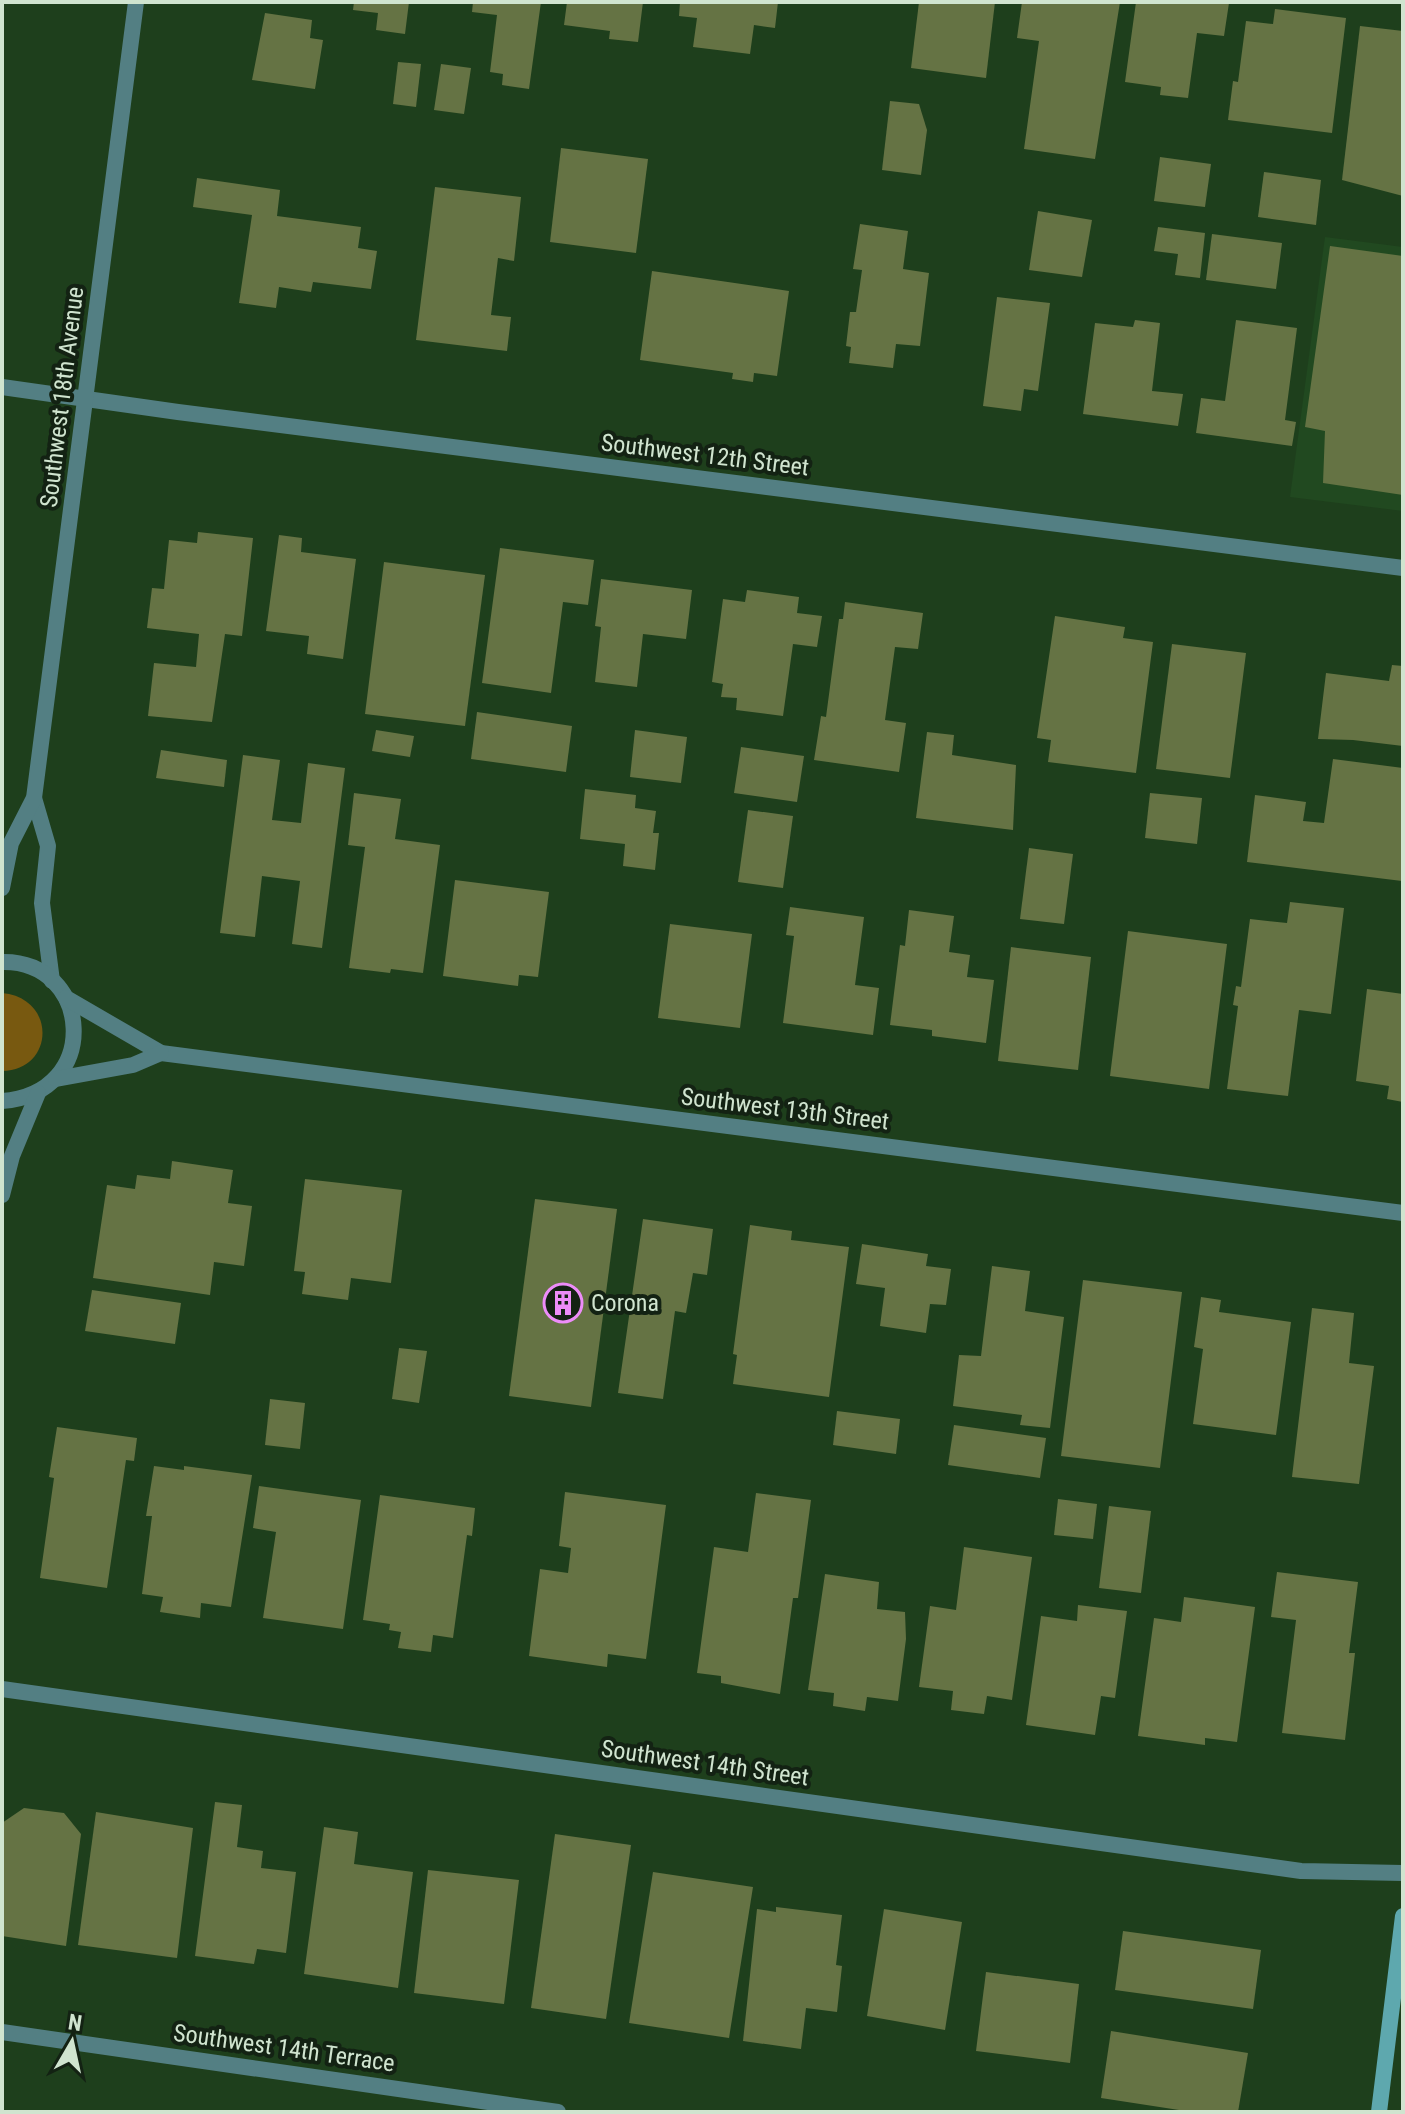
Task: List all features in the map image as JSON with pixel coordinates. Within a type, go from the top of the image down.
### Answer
[{"type":"main road","points":[[1379,2112],[1403,1916]]},
{"type":"street","name":"Southwest 18th Avenue","points":[[2,888],[11,843],[34,798],[136,2]]},
{"type":"street","name":"Southwest 12th Street","points":[[2,387],[1403,568]]},
{"type":"street","name":"Southwest 18th Avenue","points":[[34,798],[48,846],[42,903],[52,981]]},
{"type":"street","points":[[2,962],[14,962],[34,969],[52,981],[66,998],[73,1019],[74,1040],[68,1061],[56,1079],[38,1093],[2,1101]]},
{"type":"street","name":"Southwest 13th Street","points":[[66,998],[161,1053],[1403,1213]]},
{"type":"street","name":"Southwest 13th Street","points":[[56,1079],[133,1065],[161,1053]]},
{"type":"street","points":[[2,1195],[12,1156],[38,1093]]},
{"type":"street","name":"Southwest 14th Street","points":[[2,1689],[1301,1871],[1403,1873]]},
{"type":"street","name":"Southwest 14th Terrace","points":[[2,2032],[558,2112]]},
{"type":"shaded area","points":[[1325,237],[1403,247],[1403,511],[1290,497]]},
{"type":"shaded area","points":[[2,993],[20,998],[33,1007],[40,1020],[42,1034],[40,1047],[32,1059],[19,1068],[2,1071]]},
{"type":"building","points":[[354,2],[409,2],[405,34],[376,30],[378,13],[353,10]]},
{"type":"building","points":[[473,2],[541,2],[529,89],[502,85],[503,74],[490,72],[497,15],[472,12]]},
{"type":"building","points":[[567,2],[643,2],[638,42],[609,39],[610,31],[564,25]]},
{"type":"building","points":[[680,2],[778,2],[775,28],[754,25],[750,54],[693,47],[697,18],[679,16]]},
{"type":"building","points":[[919,2],[995,2],[986,78],[911,68]]},
{"type":"building","points":[[1022,2],[1120,2],[1095,159],[1024,149],[1039,41],[1017,38]]},
{"type":"building","points":[[1136,2],[1229,3],[1224,36],[1197,33],[1188,98],[1160,95],[1161,87],[1125,82]]},
{"type":"building","points":[[1275,9],[1346,18],[1332,133],[1228,120],[1233,81],[1238,82],[1246,21],[1273,24]]},
{"type":"building","points":[[265,13],[312,20],[310,38],[323,40],[315,89],[252,80]]},
{"type":"building","points":[[1360,26],[1403,31],[1403,196],[1342,180]]},
{"type":"building","points":[[398,62],[421,64],[416,107],[393,104]]},
{"type":"building","points":[[441,64],[471,68],[464,114],[434,110]]},
{"type":"building","points":[[890,101],[919,104],[927,130],[921,175],[882,170]]},
{"type":"building","points":[[561,148],[648,159],[636,253],[550,242]]},
{"type":"building","points":[[1160,157],[1211,164],[1205,207],[1154,201]]},
{"type":"building","points":[[1264,172],[1321,180],[1316,225],[1258,217]]},
{"type":"building","points":[[197,178],[280,190],[277,216],[361,227],[358,248],[377,251],[371,289],[313,282],[311,292],[279,287],[276,308],[239,303],[252,215],[193,207]]},
{"type":"building","points":[[435,187],[521,197],[514,261],[498,258],[491,315],[511,317],[507,351],[416,340]]},
{"type":"building","points":[[1038,211],[1092,220],[1082,277],[1029,270]]},
{"type":"building","points":[[860,224],[908,231],[903,269],[929,273],[920,346],[896,344],[893,368],[849,363],[851,347],[846,346],[850,312],[856,312],[862,270],[853,269]]},
{"type":"building","points":[[1158,227],[1205,233],[1200,278],[1175,275],[1178,254],[1154,251]]},
{"type":"building","points":[[1212,234],[1282,243],[1276,289],[1206,280]]},
{"type":"building","points":[[1330,246],[1403,256],[1403,495],[1323,483],[1325,431],[1305,427]]},
{"type":"building","points":[[652,271],[789,291],[777,376],[754,373],[753,382],[732,379],[733,373],[640,360]]},
{"type":"building","points":[[997,297],[1050,303],[1038,391],[1024,389],[1021,411],[983,406]]},
{"type":"building","points":[[1135,320],[1160,323],[1152,391],[1183,394],[1178,426],[1083,414],[1095,323],[1133,327]]},
{"type":"building","points":[[1236,320],[1297,328],[1285,420],[1296,422],[1292,446],[1196,433],[1201,398],[1225,401]]},
{"type":"building","points":[[198,532],[253,538],[242,636],[225,634],[212,722],[148,716],[154,663],[196,667],[199,634],[147,628],[152,588],[164,589],[169,540],[197,543]]},
{"type":"building","points":[[279,535],[302,538],[301,552],[356,559],[343,659],[307,654],[309,636],[266,631]]},
{"type":"building","points":[[500,548],[594,560],[588,605],[563,602],[551,693],[482,683]]},
{"type":"building","points":[[384,562],[485,575],[465,726],[365,714]]},
{"type":"building","points":[[601,579],[692,590],[686,639],[643,634],[637,687],[595,682],[601,627],[595,626]]},
{"type":"building","points":[[747,590],[799,597],[797,613],[822,616],[817,647],[793,644],[783,716],[736,710],[737,698],[721,697],[723,684],[712,682],[723,599],[745,602]]},
{"type":"building","points":[[845,602],[923,613],[918,649],[895,647],[885,720],[906,723],[899,772],[814,760],[821,716],[826,717],[839,619],[843,619]]},
{"type":"building","points":[[1055,616],[1125,627],[1123,638],[1153,642],[1136,773],[1048,762],[1051,740],[1037,738]]},
{"type":"building","points":[[1172,644],[1246,653],[1230,778],[1156,769]]},
{"type":"building","points":[[1392,665],[1403,666],[1403,746],[1318,739],[1326,673],[1389,681]]},
{"type":"building","points":[[477,712],[572,726],[566,772],[471,759]]},
{"type":"building","points":[[376,730],[414,736],[410,757],[372,751]]},
{"type":"building","points":[[635,730],[687,737],[681,783],[630,777]]},
{"type":"building","points":[[927,732],[954,735],[952,755],[1016,765],[1013,830],[916,818]]},
{"type":"building","points":[[741,747],[804,756],[797,802],[734,793]]},
{"type":"building","points":[[161,750],[227,760],[224,787],[156,778]]},
{"type":"building","points":[[243,755],[280,760],[272,820],[301,823],[308,763],[345,768],[322,948],[292,944],[300,881],[262,876],[255,937],[220,933]]},
{"type":"building","points":[[1333,759],[1403,768],[1402,881],[1247,862],[1255,795],[1306,802],[1303,821],[1324,823]]},
{"type":"building","points":[[585,789],[636,795],[635,808],[656,811],[653,833],[659,833],[655,870],[623,866],[625,844],[580,839]]},
{"type":"building","points":[[354,793],[401,799],[395,839],[440,845],[423,973],[349,968],[365,847],[348,845]]},
{"type":"building","points":[[1150,793],[1202,798],[1197,844],[1145,838]]},
{"type":"building","points":[[748,810],[793,816],[783,888],[738,882]]},
{"type":"building","points":[[1029,848],[1073,854],[1064,924],[1020,919]]},
{"type":"building","points":[[455,880],[549,892],[538,977],[519,975],[518,986],[443,976]]},
{"type":"building","points":[[1290,902],[1344,908],[1331,1014],[1299,1010],[1288,1096],[1227,1089],[1238,1006],[1233,1005],[1236,986],[1241,987],[1250,919],[1287,923]]},
{"type":"building","points":[[790,907],[864,917],[855,985],[879,988],[873,1035],[783,1023],[794,936],[786,935]]},
{"type":"building","points":[[909,910],[954,916],[949,952],[970,955],[967,977],[994,980],[986,1043],[932,1036],[932,1030],[890,1025],[900,945],[905,946]]},
{"type":"building","points":[[670,924],[752,934],[740,1028],[658,1018]]},
{"type":"building","points":[[1128,931],[1227,944],[1209,1089],[1110,1076]]},
{"type":"building","points":[[1011,947],[1091,957],[1078,1070],[998,1061]]},
{"type":"building","points":[[1367,989],[1403,994],[1403,1102],[1387,1099],[1389,1086],[1356,1081]]},
{"type":"building","points":[[172,1161],[233,1170],[228,1203],[252,1206],[244,1266],[214,1262],[210,1295],[93,1278],[107,1185],[135,1189],[137,1175],[170,1179]]},
{"type":"building","points":[[305,1179],[402,1190],[391,1283],[351,1278],[348,1300],[302,1294],[305,1272],[294,1271]]},
{"type":"building","name":"Corona","points":[[535,1199],[617,1209],[591,1407],[509,1396]]},
{"type":"building","points":[[643,1219],[713,1229],[707,1275],[693,1273],[686,1313],[675,1311],[663,1399],[618,1393]]},
{"type":"building","points":[[750,1225],[792,1231],[791,1240],[849,1247],[829,1397],[733,1384],[737,1355],[733,1354]]},
{"type":"building","points":[[862,1244],[928,1254],[926,1266],[951,1269],[946,1305],[930,1304],[926,1333],[880,1326],[885,1288],[856,1284]]},
{"type":"building","points":[[992,1266],[1030,1271],[1025,1311],[1064,1317],[1050,1428],[1020,1425],[1022,1415],[953,1406],[959,1355],[981,1356]]},
{"type":"building","points":[[1083,1280],[1182,1292],[1160,1468],[1061,1456]]},
{"type":"building","points":[[92,1290],[181,1303],[175,1344],[85,1331]]},
{"type":"building","points":[[1201,1297],[1221,1300],[1219,1312],[1291,1322],[1276,1435],[1193,1424],[1203,1349],[1194,1347]]},
{"type":"building","points":[[1312,1308],[1354,1313],[1349,1363],[1374,1366],[1359,1484],[1292,1477]]},
{"type":"building","points":[[399,1348],[427,1351],[419,1403],[392,1399]]},
{"type":"building","points":[[270,1399],[305,1403],[300,1449],[265,1445]]},
{"type":"building","points":[[837,1411],[900,1419],[896,1454],[833,1445]]},
{"type":"building","points":[[954,1425],[1046,1438],[1040,1478],[948,1465]]},
{"type":"building","points":[[57,1427],[137,1438],[134,1461],[126,1460],[107,1588],[40,1578],[54,1478],[49,1477]]},
{"type":"building","points":[[154,1466],[184,1470],[184,1466],[252,1475],[231,1607],[201,1603],[200,1618],[160,1612],[163,1597],[142,1594],[152,1516],[146,1516]]},
{"type":"building","points":[[259,1486],[361,1500],[343,1629],[263,1618],[276,1532],[253,1528]]},
{"type":"building","points":[[565,1492],[666,1505],[646,1659],[608,1654],[607,1667],[529,1656],[540,1569],[568,1573],[571,1548],[559,1546]]},
{"type":"building","points":[[756,1493],[811,1500],[798,1598],[793,1598],[780,1694],[721,1683],[721,1676],[697,1673],[714,1547],[748,1552]]},
{"type":"building","points":[[380,1495],[475,1508],[472,1536],[467,1535],[453,1638],[433,1635],[431,1652],[398,1648],[401,1632],[389,1630],[390,1624],[363,1620]]},
{"type":"building","points":[[1058,1499],[1097,1504],[1093,1539],[1054,1535]]},
{"type":"building","points":[[1109,1506],[1151,1511],[1141,1593],[1099,1588]]},
{"type":"building","points":[[964,1547],[1032,1557],[1012,1700],[987,1696],[984,1714],[951,1710],[953,1691],[919,1687],[930,1606],[956,1610]]},
{"type":"building","points":[[1277,1572],[1358,1582],[1349,1653],[1355,1653],[1345,1740],[1282,1733],[1296,1620],[1271,1617]]},
{"type":"building","points":[[825,1574],[879,1582],[877,1609],[905,1612],[906,1639],[898,1701],[867,1697],[865,1711],[833,1706],[834,1693],[808,1690]]},
{"type":"building","points":[[1184,1597],[1255,1607],[1237,1742],[1205,1738],[1205,1745],[1138,1736],[1154,1618],[1181,1622]]},
{"type":"building","points":[[1078,1605],[1127,1611],[1115,1698],[1101,1696],[1095,1735],[1026,1725],[1041,1616],[1077,1621]]},
{"type":"building","points":[[215,1802],[242,1805],[237,1847],[263,1851],[261,1868],[296,1872],[286,1953],[257,1949],[254,1964],[195,1956]]},
{"type":"building","points":[[24,1808],[64,1813],[81,1834],[66,1946],[2,1936],[2,1823]]},
{"type":"building","points":[[96,1812],[193,1828],[177,1958],[78,1945]]},
{"type":"building","points":[[324,1827],[358,1832],[354,1864],[413,1872],[398,1988],[304,1974]]},
{"type":"building","points":[[555,1834],[631,1845],[606,2019],[531,2008]]},
{"type":"building","points":[[428,1870],[519,1880],[504,2004],[414,1993]]},
{"type":"building","points":[[653,1872],[753,1887],[729,2038],[629,2023]]},
{"type":"building","points":[[776,1907],[842,1915],[836,1965],[842,1966],[837,2012],[806,2008],[801,2049],[743,2041],[757,1909],[776,1912]]},
{"type":"building","points":[[884,1909],[962,1922],[945,2030],[867,2016]]},
{"type":"building","points":[[1123,1931],[1261,1950],[1253,2009],[1115,1990]]},
{"type":"building","points":[[986,1972],[1079,1984],[1070,2063],[976,2051]]},
{"type":"building","points":[[1111,2031],[1248,2053],[1238,2112],[1192,2112],[1101,2098]]},
{"type":"place","name":"Corona","points":[[563,1303]]}]
